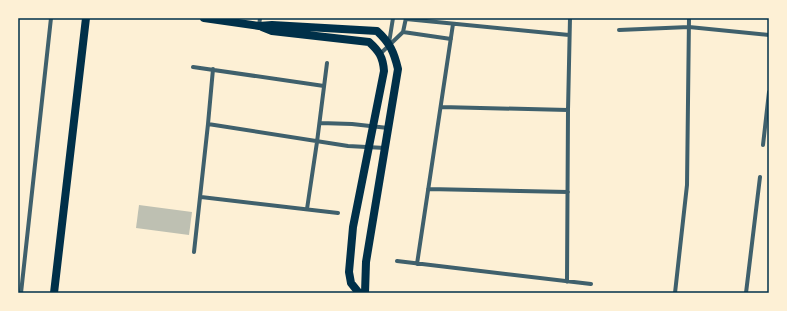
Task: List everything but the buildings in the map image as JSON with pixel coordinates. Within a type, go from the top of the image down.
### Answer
[{"type":"main road","points":[[54,293],[86,18]]},
{"type":"main road","points":[[204,18],[259,22],[272,25],[376,31],[384,38],[395,54],[398,69],[366,262],[365,293]]},
{"type":"main road","points":[[259,22],[272,31],[369,42],[383,61],[384,71],[353,227],[349,272],[351,283],[359,293]]},
{"type":"street","points":[[21,293],[51,18]]},
{"type":"street","points":[[389,45],[393,18]]},
{"type":"street","points":[[379,54],[403,32],[406,18],[569,35]]},
{"type":"street","points":[[567,282],[570,18]]},
{"type":"street","points":[[675,293],[687,185],[689,18]]},
{"type":"street","points":[[417,264],[453,24]]},
{"type":"street","points":[[619,30],[689,27],[769,35]]},
{"type":"street","points":[[403,32],[451,39]]},
{"type":"street","points":[[307,209],[320,123],[327,63]]},
{"type":"street","points":[[193,67],[324,86]]},
{"type":"street","points":[[194,252],[201,197],[213,69]]},
{"type":"street","points":[[763,145],[769,92]]},
{"type":"street","points":[[441,107],[568,110]]},
{"type":"street","points":[[320,123],[352,124],[389,128]]},
{"type":"street","points":[[208,124],[317,142],[368,148],[385,148]]},
{"type":"street","points":[[746,293],[760,177]]},
{"type":"street","points":[[428,189],[568,192]]},
{"type":"street","points":[[201,197],[338,213]]},
{"type":"street","points":[[397,261],[591,284]]}]
